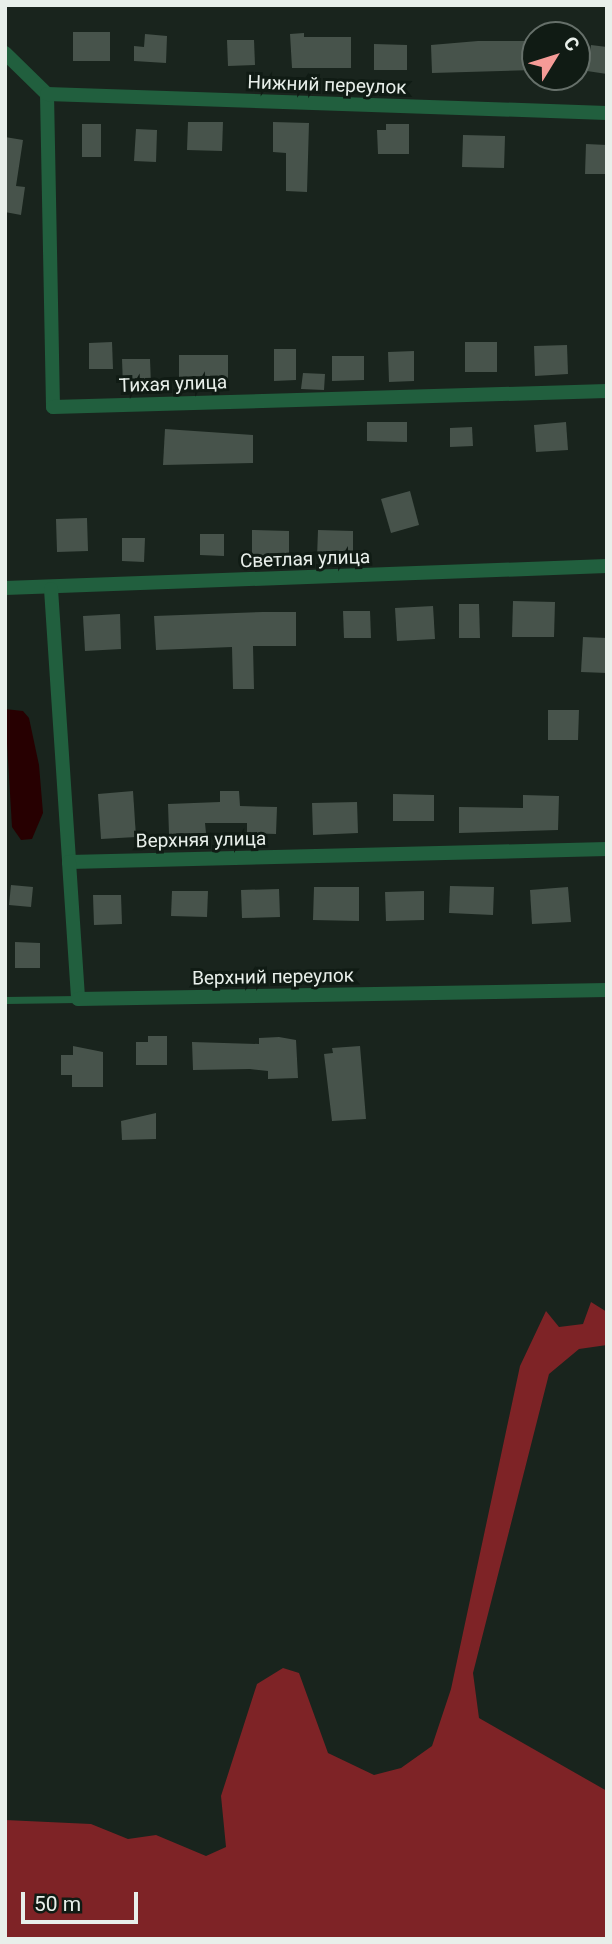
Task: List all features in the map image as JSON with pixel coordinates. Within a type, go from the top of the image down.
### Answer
[{"type":"street","points":[[5,52],[47,94]]},
{"type":"street","name":"Нижний переулок","points":[[47,94],[607,113]]},
{"type":"street","name":"Тихая улица","points":[[47,94],[53,407],[607,391]]},
{"type":"street","name":"Светлая улица","points":[[5,588],[51,589],[607,566]]},
{"type":"street","points":[[51,589],[78,999]]},
{"type":"street","name":"Верхняя улица","points":[[69,862],[607,849]]},
{"type":"street","name":"Верхний переулок","points":[[78,999],[607,990]]},
{"type":"lane","points":[[5,1000],[78,999]]},
{"type":"shaded area","points":[[5,709],[23,711],[29,718],[39,765],[43,813],[32,839],[21,840],[12,827]]},
{"type":"shaded area","points":[[591,1302],[607,1312],[607,1345],[579,1349],[549,1374],[473,1673],[479,1718],[607,1791],[607,1939],[5,1939],[5,1820],[91,1824],[128,1839],[156,1835],[206,1856],[226,1847],[221,1796],[257,1684],[283,1668],[299,1673],[328,1753],[374,1775],[401,1768],[432,1746],[451,1689],[520,1366],[546,1311],[559,1327],[583,1324]]},
{"type":"building","points":[[73,32],[110,32],[110,61],[73,61]]},
{"type":"building","points":[[304,33],[304,37],[351,37],[351,68],[292,68],[290,34]]},
{"type":"building","points":[[145,34],[167,36],[166,63],[134,61],[134,46],[144,47]]},
{"type":"building","points":[[227,40],[254,40],[255,65],[228,66]]},
{"type":"building","points":[[521,41],[521,70],[432,73],[431,45]]},
{"type":"building","points":[[374,44],[407,45],[407,70],[374,70]]},
{"type":"building","points":[[591,45],[607,47],[607,74],[591,72]]},
{"type":"building","points":[[188,122],[223,122],[222,151],[187,150]]},
{"type":"building","points":[[273,122],[309,123],[307,192],[286,191],[286,153],[273,152]]},
{"type":"building","points":[[82,124],[101,124],[101,157],[82,157]]},
{"type":"building","points":[[386,124],[409,124],[409,154],[378,154],[377,130],[386,130]]},
{"type":"building","points":[[136,129],[157,130],[156,162],[134,161]]},
{"type":"building","points":[[463,135],[505,136],[504,168],[462,167]]},
{"type":"building","points":[[5,137],[23,140],[16,186],[25,187],[21,215],[5,212]]},
{"type":"building","points":[[586,144],[607,145],[607,174],[585,174]]},
{"type":"building","points":[[112,342],[113,369],[89,369],[89,343]]},
{"type":"building","points":[[465,342],[497,342],[497,372],[465,372]]},
{"type":"building","points":[[567,345],[568,374],[535,376],[534,346]]},
{"type":"building","points":[[274,349],[296,349],[296,380],[274,381]]},
{"type":"building","points":[[414,351],[414,381],[389,382],[388,352]]},
{"type":"building","points":[[179,355],[228,355],[228,383],[179,383]]},
{"type":"building","points":[[332,356],[364,356],[364,380],[332,381]]},
{"type":"building","points":[[122,359],[150,359],[151,385],[123,386]]},
{"type":"building","points":[[303,373],[325,374],[324,390],[301,389]]},
{"type":"building","points":[[367,422],[407,422],[407,442],[367,441]]},
{"type":"building","points":[[566,422],[568,450],[536,452],[534,425]]},
{"type":"building","points":[[472,427],[473,446],[450,447],[450,428]]},
{"type":"building","points":[[165,429],[253,435],[253,463],[163,465]]},
{"type":"building","points":[[410,491],[419,525],[391,533],[381,499]]},
{"type":"building","points":[[87,518],[88,551],[57,552],[56,519]]},
{"type":"building","points":[[252,530],[289,531],[289,556],[252,556]]},
{"type":"building","points":[[318,530],[353,531],[353,559],[317,558]]},
{"type":"building","points":[[200,534],[224,534],[224,556],[200,555]]},
{"type":"building","points":[[122,538],[145,538],[144,562],[122,561]]},
{"type":"building","points":[[513,601],[555,602],[554,637],[512,637]]},
{"type":"building","points":[[459,604],[479,604],[480,638],[459,638]]},
{"type":"building","points":[[433,606],[435,639],[397,641],[395,608]]},
{"type":"building","points":[[343,611],[370,611],[371,638],[344,638]]},
{"type":"building","points":[[296,612],[296,646],[253,646],[254,689],[233,689],[232,647],[156,650],[154,616]]},
{"type":"building","points":[[120,614],[121,649],[85,651],[83,616]]},
{"type":"building","points":[[583,637],[607,638],[607,673],[581,672]]},
{"type":"building","points":[[548,710],[579,710],[578,740],[548,740]]},
{"type":"building","points":[[133,791],[136,837],[101,839],[98,794]]},
{"type":"building","points":[[220,791],[239,791],[240,806],[277,807],[276,834],[247,833],[247,823],[205,823],[206,833],[169,834],[168,804],[220,802]]},
{"type":"building","points":[[393,794],[434,795],[434,821],[393,821]]},
{"type":"building","points":[[523,795],[559,796],[558,830],[459,833],[459,807],[523,808]]},
{"type":"building","points":[[357,802],[358,833],[313,835],[312,803]]},
{"type":"building","points":[[11,885],[33,887],[31,907],[9,905]]},
{"type":"building","points":[[450,886],[494,887],[493,915],[449,913]]},
{"type":"building","points":[[314,887],[359,887],[359,921],[313,920]]},
{"type":"building","points":[[568,887],[571,922],[532,924],[530,890]]},
{"type":"building","points":[[279,889],[280,917],[242,918],[241,890]]},
{"type":"building","points":[[172,891],[208,891],[207,917],[171,916]]},
{"type":"building","points":[[424,891],[424,920],[386,921],[385,892]]},
{"type":"building","points":[[93,895],[121,895],[122,924],[94,925]]},
{"type":"building","points":[[15,942],[40,943],[40,968],[15,968]]},
{"type":"building","points":[[148,1036],[167,1036],[167,1065],[136,1065],[136,1042],[148,1042]]},
{"type":"building","points":[[259,1038],[296,1040],[298,1078],[268,1079],[268,1071],[250,1069],[193,1070],[192,1042],[259,1044]]},
{"type":"building","points":[[73,1046],[103,1052],[103,1087],[72,1087],[72,1075],[61,1075],[61,1055],[73,1055]]},
{"type":"building","points":[[360,1046],[366,1119],[332,1121],[324,1054],[333,1053],[332,1048]]},
{"type":"building","points":[[156,1113],[156,1139],[122,1140],[121,1121]]}]
